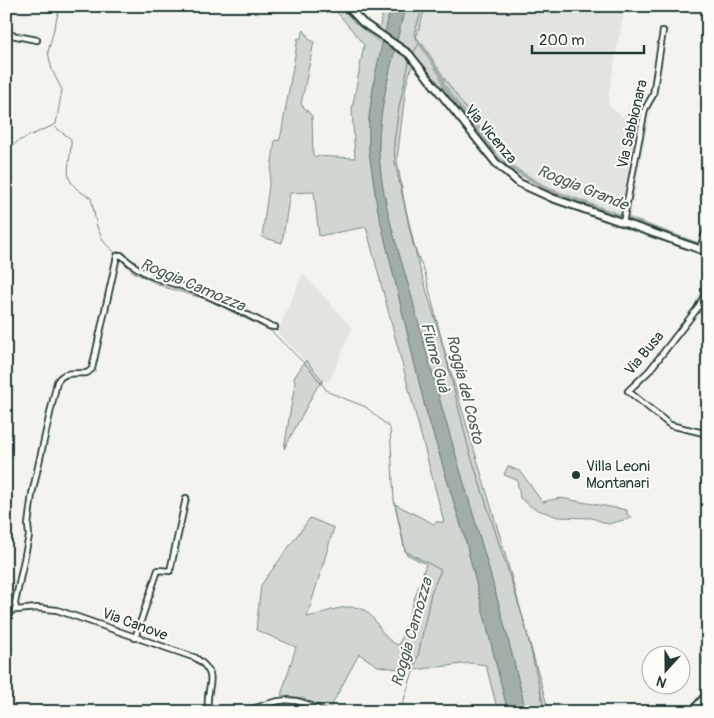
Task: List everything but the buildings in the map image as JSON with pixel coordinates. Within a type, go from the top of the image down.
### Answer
[{"type":"main road","name":"Via Vicenza","points":[[348,6],[363,24],[400,48],[416,61],[496,163],[509,175],[537,192],[705,252]]},
{"type":"main road","points":[[703,709],[708,693]]},
{"type":"street","name":"Via Sabbionara","points":[[623,223],[645,109],[653,95],[663,30]]},
{"type":"street","points":[[6,34],[37,40]]},
{"type":"street","points":[[708,225],[705,252],[708,273]]},
{"type":"street","points":[[16,609],[15,602],[29,536],[28,524],[32,494],[57,382],[61,376],[67,373],[88,373],[92,369],[117,256],[120,255],[156,280],[195,291],[269,326],[275,327]]},
{"type":"street","name":"Via Busa","points":[[708,276],[704,296],[697,309],[649,371],[628,391],[670,425],[708,434]]},
{"type":"street","points":[[135,638],[158,570],[170,571],[186,498]]},
{"type":"street","name":"Via Canove","points":[[6,610],[37,608],[57,610],[196,658],[203,663],[212,679],[207,704],[209,712]]},
{"type":"street","points":[[706,662],[708,649]]},
{"type":"street","points":[[703,709],[708,698]]},
{"type":"street","points":[[245,712],[280,700],[290,699],[302,701],[323,712]]},
{"type":"shaded area","points":[[332,6],[340,6],[355,23],[383,45],[375,75],[369,117],[369,151],[377,206],[425,407],[466,542],[508,712],[498,712],[486,665],[471,663],[414,670],[398,669],[378,666],[359,654],[328,712],[303,698],[281,695],[296,647],[256,630],[261,585],[310,518],[334,528],[307,617],[342,608],[361,608],[373,618],[386,637],[399,645],[426,564],[406,554],[395,504],[434,524],[436,522],[444,522],[366,227],[319,236],[314,192],[290,193],[282,243],[262,237],[275,140],[279,141],[281,135],[298,38],[300,39],[304,30],[309,39],[314,42],[301,104],[312,116],[313,156],[355,158],[352,109],[364,45]]},
{"type":"shaded area","points":[[384,6],[391,6],[385,34],[379,30]]},
{"type":"shaded area","points":[[391,6],[405,6],[381,117],[379,152],[384,192],[393,232],[514,661],[526,712],[508,712],[466,542],[425,407],[377,206],[369,151],[369,117],[375,75]]},
{"type":"shaded area","points":[[405,6],[426,6],[416,38],[488,140],[484,142],[415,56],[406,85],[397,160],[404,201],[418,262],[502,543],[549,712],[526,712],[514,661],[388,212],[381,172],[379,135],[384,98]]},
{"type":"shaded area","points":[[426,6],[625,6],[609,93],[609,106],[627,120],[630,104],[651,108],[629,222],[550,194],[519,179],[507,169],[484,142],[487,139],[416,38]]},
{"type":"shaded area","points":[[303,273],[352,328],[330,380],[326,383],[277,332]]},
{"type":"shaded area","points":[[306,360],[323,381],[317,387],[284,449],[295,383],[294,378]]},
{"type":"shaded area","points":[[508,466],[521,472],[542,502],[560,498],[627,510],[627,514],[632,518],[608,524],[592,518],[558,517],[533,508],[520,498],[517,480],[504,475]]},
{"type":"waterway","points":[[6,151],[18,141],[56,124],[62,90],[52,70],[48,52],[60,6]]},
{"type":"waterway","name":"Roggia Grande","points":[[412,55],[420,42],[414,34],[423,6]]},
{"type":"waterway","name":"Roggia Grande","points":[[421,44],[441,75],[444,86],[497,157],[507,165],[549,190],[708,248]]},
{"type":"waterway","name":"Roggia del Costo","points":[[410,58],[399,107],[394,142],[395,162],[413,244],[425,273],[469,450],[525,624],[545,712]]},
{"type":"waterway","name":"Roggia Camozza","points":[[55,127],[71,139],[68,172],[70,179],[73,185],[91,198],[97,227],[104,242],[115,253]]},
{"type":"waterway","name":"Roggia Camozza","points":[[119,258],[133,272],[164,287],[206,299],[271,331],[310,369],[328,392],[366,407],[390,428],[394,500],[405,551],[441,570],[431,593],[418,656],[400,712]]},
{"type":"place","name":"Villa Leoni Montanari","points":[[576,475]]},
{"type":"water label","name":"Fiume Guà","points":[[436,357]]}]
